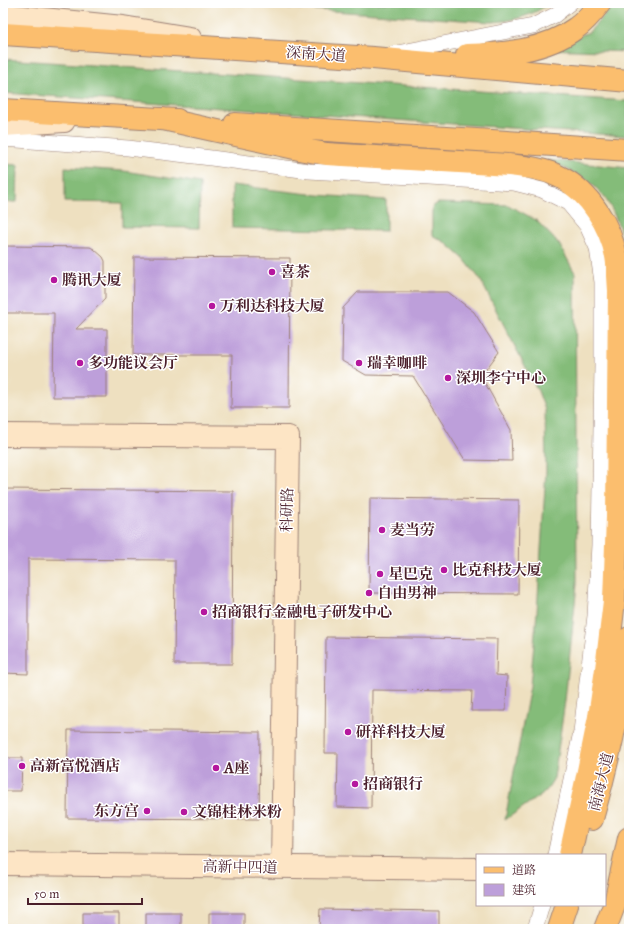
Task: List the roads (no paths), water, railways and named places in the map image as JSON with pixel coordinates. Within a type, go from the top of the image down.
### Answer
[{"type":"main road","points":[[373,58],[484,54],[519,51],[541,45],[561,37],[576,28],[600,3]]},
{"type":"main road","points":[[3,15],[123,27],[250,49]]},
{"type":"main road","name":"深南大道","points":[[3,34],[373,58],[629,81]]},
{"type":"main road","points":[[3,110],[629,150]]},
{"type":"main road","points":[[3,125],[119,117]]},
{"type":"main road","points":[[162,119],[327,154],[509,165],[538,169],[562,178],[583,194],[597,212],[610,235],[616,257],[619,290],[617,517],[614,601],[599,717],[570,854]]},
{"type":"main road","name":"科研路","points":[[3,435],[288,437],[282,867]]},
{"type":"main road","name":"南海大道","points":[[582,854],[614,730],[629,638]]},
{"type":"main road","points":[[615,903],[629,838]]},
{"type":"main road","name":"高新中四道","points":[[3,864],[476,869]]},
{"type":"main road","points":[[605,929],[629,867]]},
{"type":"main road","points":[[559,929],[562,906]]},
{"type":"main road","points":[[559,929],[567,906]]},
{"type":"street","points":[[373,58],[533,26],[555,15],[570,3]]},
{"type":"street","points":[[3,139],[128,148],[309,171],[514,183],[542,190],[568,204],[587,226],[597,248],[602,282],[599,545],[595,616],[581,732],[555,854]]},
{"type":"street","points":[[535,929],[542,906]]},
{"type":"place","name":"喜茶","points":[[272,272]]},
{"type":"place","name":"腾讯大厦","points":[[54,280]]},
{"type":"place","name":"万利达科技大厦","points":[[212,306]]},
{"type":"place","name":"多功能议会厅","points":[[80,363]]},
{"type":"place","name":"瑞幸咖啡","points":[[359,363]]},
{"type":"place","name":"深圳李宁中心","points":[[448,378]]},
{"type":"place","name":"麦当劳","points":[[382,530]]},
{"type":"place","name":"比克科技大厦","points":[[444,570]]},
{"type":"place","name":"星巴克","points":[[380,574]]},
{"type":"place","name":"自由男神","points":[[369,593]]},
{"type":"place","name":"招商银行金融电子研发中心","points":[[204,612]]},
{"type":"place","name":"研祥科技大厦","points":[[348,732]]},
{"type":"place","name":"高新富悦酒店","points":[[22,766]]},
{"type":"place","name":"A座","points":[[216,768]]},
{"type":"place","name":"招商银行","points":[[355,784]]},
{"type":"place","name":"东方宫","points":[[147,811]]},
{"type":"place","name":"文锦桂林米粉","points":[[184,812]]}]
